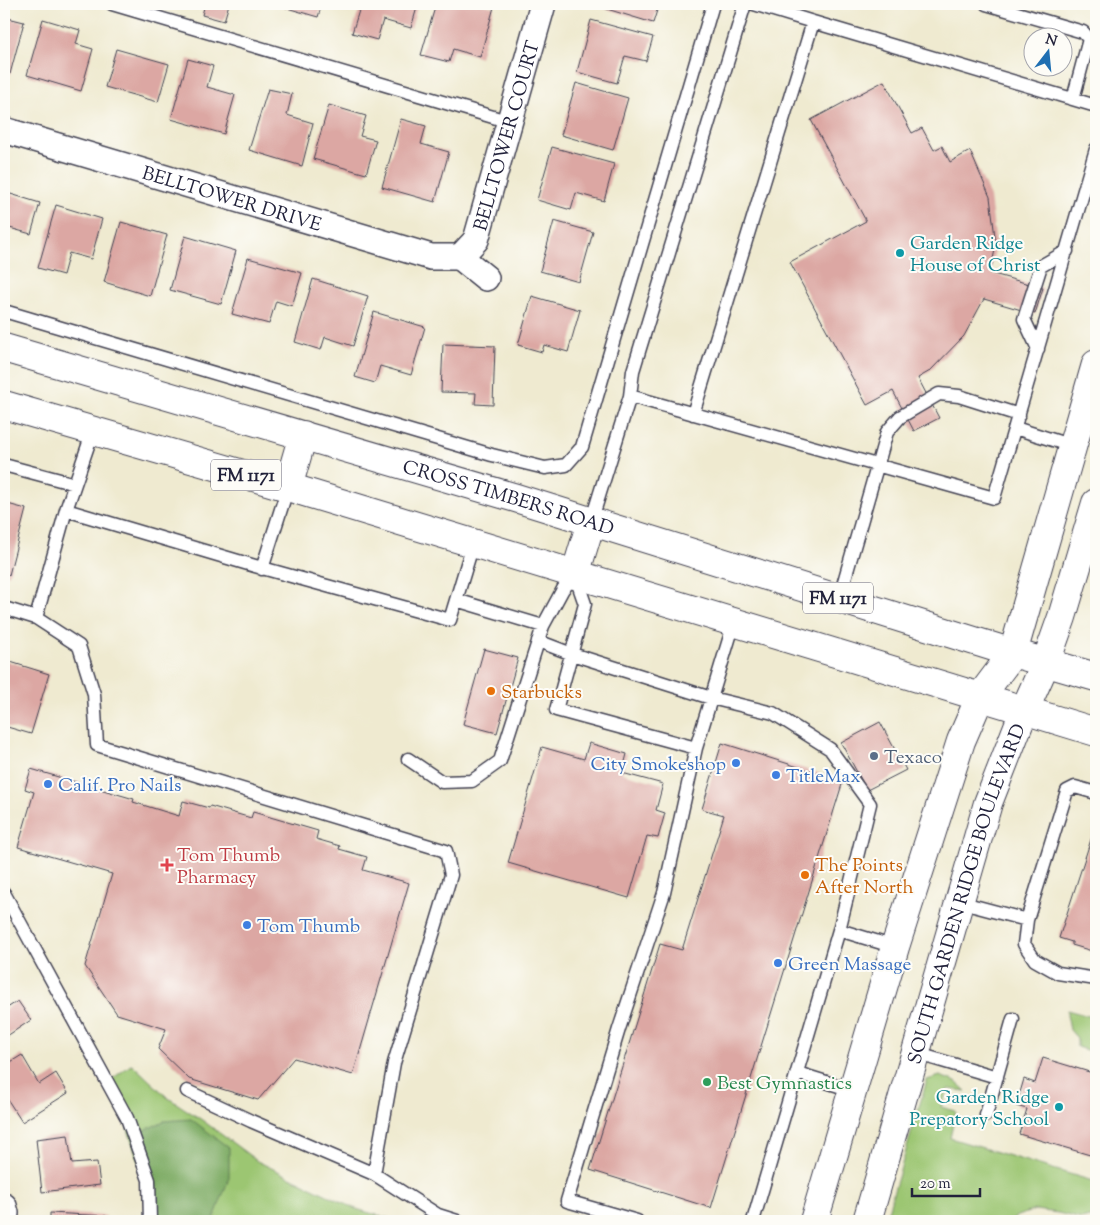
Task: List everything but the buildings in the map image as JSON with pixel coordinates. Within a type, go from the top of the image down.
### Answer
[{"type":"main road","name":"CROSS TIMBERS ROAD","points":[[4,348],[591,522],[1013,653]]},
{"type":"main road","points":[[814,1221],[895,947],[961,741],[980,698],[1013,653],[1096,364]]},
{"type":"main road","name":"FM 1171","points":[[4,405],[288,487],[1096,732]]},
{"type":"main road","points":[[288,487],[302,435]]},
{"type":"main road","name":"SOUTH GARDEN RIDGE BOULEVARD","points":[[866,1221],[988,803],[1024,711],[1046,662],[1095,511]]},
{"type":"main road","points":[[575,575],[591,522]]},
{"type":"main road","name":"FM 1171","points":[[1013,653],[1096,677]]},
{"type":"street","name":"BELLTOWER COURT","points":[[460,257],[476,240],[543,4]]},
{"type":"street","name":"BELLTOWER DRIVE","points":[[4,130],[431,257],[460,257]]},
{"type":"street","points":[[460,257],[486,278]]},
{"type":"street","points":[[4,1206],[6,1221]]},
{"type":"lane","points":[[112,4],[510,122]]},
{"type":"lane","points":[[4,310],[492,455],[545,468],[566,465],[582,447],[713,4]]},
{"type":"lane","points":[[591,522],[630,396],[633,371],[745,4]]},
{"type":"lane","points":[[754,4],[1096,106]]},
{"type":"lane","points":[[986,4],[1084,32],[1089,39],[1073,99]]},
{"type":"lane","points":[[693,414],[813,22]]},
{"type":"lane","points":[[630,396],[994,498],[1096,149]]},
{"type":"lane","points":[[1038,349],[1024,320],[1040,266],[1067,251]]},
{"type":"lane","points":[[839,599],[887,432],[900,417],[939,394],[959,396],[1072,446]]},
{"type":"lane","points":[[36,618],[66,510],[93,432]]},
{"type":"lane","points":[[4,466],[75,484]]},
{"type":"lane","points":[[262,569],[288,487]]},
{"type":"lane","points":[[66,510],[262,569],[450,620],[473,544]]},
{"type":"lane","points":[[408,759],[442,782],[472,782],[500,762],[543,626],[563,589],[575,575]]},
{"type":"lane","points":[[575,575],[585,604],[556,710],[696,748]]},
{"type":"lane","points":[[456,600],[543,626]]},
{"type":"lane","points":[[4,608],[36,618],[79,646],[94,694],[97,745],[446,851],[451,876],[394,1063],[374,1174]]},
{"type":"lane","points":[[637,1221],[567,1200],[618,1029],[664,893],[696,748],[734,623]]},
{"type":"lane","points":[[538,641],[572,654],[711,698],[773,713],[830,749],[870,804],[840,930],[753,1221]]},
{"type":"lane","points":[[1096,793],[1075,787],[1067,791],[1027,920],[1024,944],[1035,960],[1058,973],[1096,978]]},
{"type":"lane","points":[[4,892],[127,1118],[148,1180],[150,1221]]},
{"type":"lane","points":[[959,902],[1027,920]]},
{"type":"lane","points":[[840,930],[895,947]]},
{"type":"lane","points":[[986,1115],[1013,1020]]},
{"type":"lane","points":[[915,1053],[997,1078]]},
{"type":"lane","points":[[797,1073],[852,1090]]},
{"type":"lane","points":[[187,1090],[251,1121],[374,1174],[438,1216],[457,1221]]},
{"type":"green space","points":[[1067,1010],[1096,1018],[1096,1053],[1077,1047],[1077,1038],[1070,1030]]},
{"type":"green space","points":[[132,1064],[167,1097],[202,1120],[257,1161],[356,1209],[398,1221],[149,1221],[145,1183],[112,1079]]},
{"type":"green space","points":[[940,1076],[956,1082],[966,1091],[948,1089],[941,1107],[956,1111],[950,1138],[1096,1182],[1096,1215],[1082,1219],[1035,1210],[1017,1216],[1011,1221],[885,1221],[927,1080]]},
{"type":"green space","points":[[191,1119],[229,1148],[229,1178],[213,1221],[157,1221],[156,1202],[143,1131],[164,1121]]},
{"type":"place","name":"Garden Ridge House of Christ","points":[[900,253]]},
{"type":"place","name":"Starbucks","points":[[491,691]]},
{"type":"place","name":"Texaco","points":[[874,756]]},
{"type":"place","name":"City Smokeshop","points":[[736,763]]},
{"type":"place","name":"TitleMax","points":[[776,775]]},
{"type":"place","name":"Calif. Pro Nails","points":[[48,784]]},
{"type":"place","name":"Tom Thumb Pharmacy","points":[[167,865]]},
{"type":"place","name":"The Points After North","points":[[805,875]]},
{"type":"place","name":"Tom Thumb","points":[[247,925]]},
{"type":"place","name":"Green Massage","points":[[778,963]]},
{"type":"place","name":"Best Gymnastics","points":[[707,1082]]},
{"type":"place","name":"Garden Ridge Prepatory School","points":[[1059,1107]]}]
